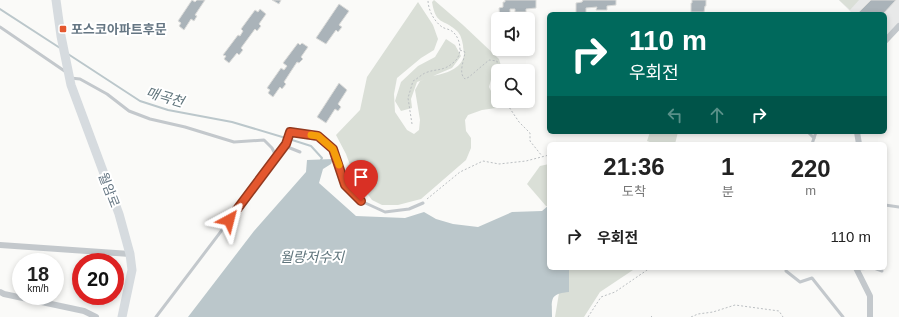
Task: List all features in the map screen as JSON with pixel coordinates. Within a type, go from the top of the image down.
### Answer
[{"type":"street","name":"월암로","points":[[56,0],[68,73],[90,139],[119,214],[130,254],[132,270],[122,317]]},
{"type":"street","points":[[887,39],[899,26]]},
{"type":"street","points":[[0,245],[130,254]]},
{"type":"street","points":[[857,270],[870,296],[870,317]]},
{"type":"street","points":[[0,292],[84,311],[96,317]]},
{"type":"lane","points":[[0,27],[68,73],[80,78],[107,94],[129,110],[150,119],[185,126],[234,142],[264,140],[272,148],[277,158]]},
{"type":"lane","points":[[156,317],[277,158],[286,144],[290,132],[318,136],[333,149],[345,185],[361,201],[385,212],[408,210],[423,203]]},
{"type":"lane","points":[[810,134],[814,138]]},
{"type":"lane","points":[[813,142],[815,134]]},
{"type":"lane","points":[[286,144],[300,152]]},
{"type":"lane","points":[[887,205],[899,207]]},
{"type":"lane","points":[[786,271],[800,282],[812,278],[843,317]]},
{"type":"path","points":[[412,124],[408,98],[412,81],[426,73],[444,69],[456,61],[460,50],[460,42],[453,31],[442,27],[434,20],[428,5],[428,0]]},
{"type":"path","points":[[460,50],[465,52],[461,72],[465,79],[470,77],[489,60],[497,61],[497,64]]},
{"type":"path","points":[[510,108],[530,134],[530,141],[543,157]]},
{"type":"path","points":[[423,203],[460,172],[483,161],[499,164],[526,161],[547,156]]},
{"type":"path","points":[[588,317],[601,296],[615,292],[647,270]]},
{"type":"path","points":[[691,317],[736,305],[779,311],[783,317]]},
{"type":"shaded area","points":[[434,0],[463,25],[491,51],[491,56],[496,56],[499,59],[500,64],[491,64],[491,80],[489,87],[491,91],[491,108],[496,108],[482,110],[468,115],[465,120],[466,131],[471,138],[471,148],[466,160],[421,199],[398,205],[382,205],[372,200],[354,176],[346,154],[336,135],[360,110],[367,77],[418,2],[433,25],[438,39],[434,50],[421,58],[397,78],[394,94],[395,112],[407,130],[414,134],[419,130],[420,120],[415,90],[420,81],[425,79],[417,82],[411,99],[412,108],[401,111],[395,101],[401,82],[418,66],[435,57],[446,39],[455,45],[461,56],[452,68],[433,76],[452,70],[460,64],[464,55],[463,43],[459,34],[452,27],[438,18],[432,2]]},
{"type":"shaded area","points":[[839,0],[899,0],[899,26],[887,40],[887,12],[851,12]]},
{"type":"shaded area","points":[[839,0],[859,0],[850,10]]},
{"type":"shaded area","points":[[649,134],[678,134],[676,142],[647,141]]},
{"type":"shaded area","points":[[547,164],[547,206],[527,184],[540,166]]},
{"type":"shaded area","points":[[569,270],[633,270],[600,292],[584,317],[555,317],[559,293],[569,291]]},
{"type":"water","name":"월랑저수지","points":[[333,159],[331,164],[323,169],[319,183],[356,216],[405,218],[424,212],[436,219],[453,224],[478,227],[512,212],[542,211],[547,207],[547,270],[569,270],[569,292],[558,294],[553,298],[552,317],[188,317],[254,231],[306,172],[307,160]]},
{"type":"building","points":[[192,0],[195,2],[197,0],[205,0],[195,15],[197,16],[194,21],[191,19],[184,30],[179,26],[181,23],[178,21]]},
{"type":"building","points":[[272,0],[281,0],[279,4]]},
{"type":"building","points":[[505,0],[536,0],[536,8],[526,9],[526,12],[515,12],[515,9],[510,9],[510,12],[499,12],[499,8],[503,7],[503,2],[505,2]]},
{"type":"building","points":[[583,0],[616,0],[616,5],[607,6],[607,10],[596,10],[597,7],[586,8],[586,12],[576,12],[576,3],[582,2]]},
{"type":"building","points":[[692,0],[706,0],[704,12],[691,12]]},
{"type":"building","points":[[871,0],[896,0],[885,12],[859,12]]},
{"type":"building","points":[[339,4],[349,11],[339,25],[342,27],[338,32],[336,30],[326,44],[316,38]]},
{"type":"building","points":[[260,9],[266,14],[259,24],[261,26],[257,31],[255,29],[241,48],[243,50],[239,55],[237,53],[229,63],[224,59],[226,56],[223,55],[238,35],[240,36],[243,31],[241,29],[255,10],[258,12]]},
{"type":"building","points":[[298,43],[300,45],[302,43],[308,47],[301,57],[303,59],[299,63],[297,62],[284,82],[286,84],[282,89],[280,87],[273,97],[268,93],[270,90],[267,88],[281,68],[284,70],[287,66],[283,63]]},
{"type":"building","points":[[339,83],[347,90],[338,104],[341,107],[338,111],[335,109],[326,123],[317,117]]},
{"type":"waterway","name":"매곡천","points":[[0,9],[60,48]]},
{"type":"waterway","name":"매곡천","points":[[68,54],[140,101],[168,110],[232,122],[311,146],[322,158],[321,160]]},
{"type":"slow traffic","points":[[311,135],[318,136],[333,149],[339,165]]},
{"type":"place","name":"포스코아파트후문","points":[[63,29]]},
{"type":"route","points":[[229,220],[286,144],[290,132],[318,136],[333,149],[345,185],[361,201]]}]
